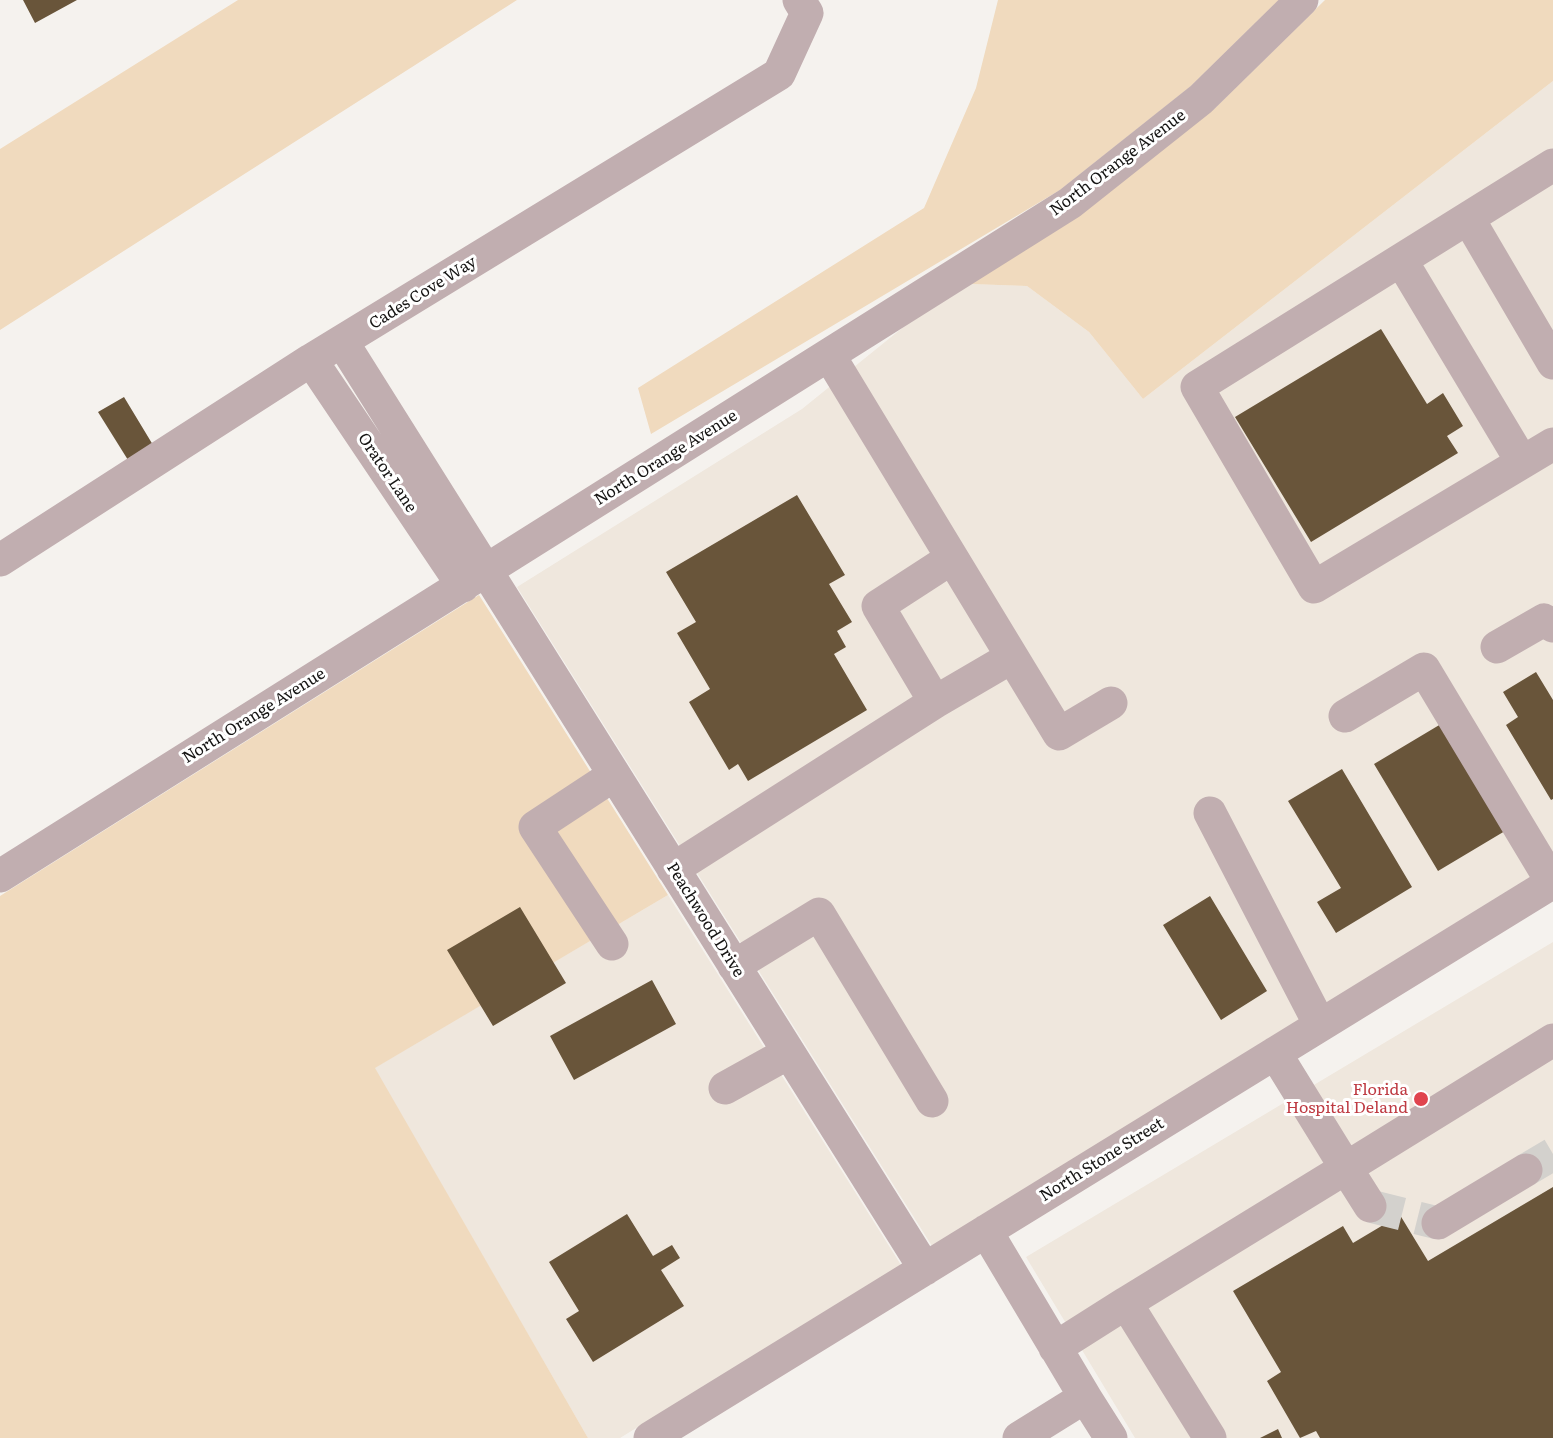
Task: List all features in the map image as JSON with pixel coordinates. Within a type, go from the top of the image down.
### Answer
[{"type":"street","name":"Cades Cove Way","points":[[0,560],[311,360],[343,343],[779,74],[807,13],[799,0]]},
{"type":"street","name":"North Orange Avenue","points":[[0,876],[1070,203],[1201,99],[1302,0]]},
{"type":"street","points":[[1550,172],[1468,218],[1197,387],[1314,587],[1553,444]]},
{"type":"street","points":[[1468,218],[1553,363]]},
{"type":"street","points":[[1401,260],[1522,462]]},
{"type":"street","name":"Orator Lane","points":[[343,343],[475,579]]},
{"type":"street","points":[[829,355],[1059,734],[1111,703]]},
{"type":"street","name":"Orator Lane","points":[[311,360],[475,579]]},
{"type":"street","points":[[935,702],[878,606],[952,558]]},
{"type":"street","name":"Peachwood Drive","points":[[475,579],[614,775],[925,1269]]},
{"type":"street","points":[[1497,648],[1544,620],[1553,626]]},
{"type":"street","points":[[673,869],[935,702],[1012,657]]},
{"type":"street","points":[[1345,716],[1424,669],[1553,882]]},
{"type":"street","points":[[612,944],[535,827],[614,775]]},
{"type":"street","points":[[1210,813],[1320,1025]]},
{"type":"street","name":"North Stone Street","points":[[650,1438],[1553,882]]},
{"type":"street","points":[[734,966],[819,914],[932,1101]]},
{"type":"street","points":[[1055,1347],[1553,1040]]},
{"type":"street","points":[[725,1088],[788,1053]]},
{"type":"street","points":[[1275,1053],[1370,1206]]},
{"type":"street","points":[[1438,1223],[1526,1170]]},
{"type":"street","points":[[986,1231],[1111,1438]]},
{"type":"street","points":[[1126,1303],[1198,1434]]},
{"type":"street","points":[[1019,1438],[1085,1397]]},
{"type":"shaded area","points":[[238,0],[517,0],[0,330],[0,149]]},
{"type":"shaded area","points":[[998,0],[1279,0],[1190,87],[1060,190],[651,434],[638,388],[924,208],[976,88]]},
{"type":"shaded area","points":[[1325,0],[1553,0],[1553,81],[1143,399],[1089,332],[1027,286],[971,284],[1214,109]]},
{"type":"shaded area","points":[[1553,81],[1553,863],[932,1246],[517,587],[802,409],[906,325],[971,284],[1027,286],[1089,332],[1143,399]]},
{"type":"shaded area","points":[[479,595],[668,895],[375,1068],[588,1438],[0,1438],[0,896]]},
{"type":"shaded area","points":[[668,895],[901,1265],[620,1438],[588,1438],[374,1068]]},
{"type":"shaded area","name":"Florida Hospital Deland","points":[[1553,942],[1553,1438],[1135,1438],[1026,1257]]},
{"type":"building","points":[[23,0],[77,0],[35,23]]},
{"type":"building","points":[[1381,329],[1427,404],[1443,393],[1463,426],[1447,436],[1458,453],[1311,542],[1235,417]]},
{"type":"building","points":[[124,397],[153,445],[128,460],[98,412]]},
{"type":"building","points":[[797,495],[845,575],[829,584],[852,622],[837,631],[846,647],[834,654],[867,710],[748,781],[738,764],[729,770],[689,702],[710,689],[677,633],[696,622],[666,572]]},
{"type":"building","points":[[1536,672],[1553,700],[1553,799],[1551,800],[1506,725],[1518,717],[1503,692]]},
{"type":"building","points":[[1446,721],[1510,828],[1438,871],[1374,764]]},
{"type":"building","points":[[1342,769],[1412,887],[1336,933],[1317,902],[1341,888],[1288,801]]},
{"type":"building","points":[[1210,896],[1267,991],[1221,1020],[1163,925]]},
{"type":"building","points":[[520,907],[566,983],[493,1026],[447,950]]},
{"type":"building","points":[[652,980],[676,1024],[574,1080],[550,1036]]},
{"type":"building","points":[[1553,1187],[1553,1438],[1320,1438],[1316,1431],[1300,1438],[1267,1381],[1281,1372],[1233,1291],[1343,1226],[1353,1243],[1400,1215],[1428,1261]]},
{"type":"building","points":[[627,1214],[653,1256],[672,1245],[680,1258],[661,1270],[684,1306],[593,1362],[566,1319],[579,1311],[549,1262]]},
{"type":"building","points":[[1278,1429],[1282,1438],[1260,1438]]},
{"type":"tunnel","points":[[1526,1170],[1553,1154]]},
{"type":"tunnel","points":[[1370,1206],[1438,1223]]},
{"type":"place","name":"Florida Hospital Deland","points":[[1421,1099]]}]
